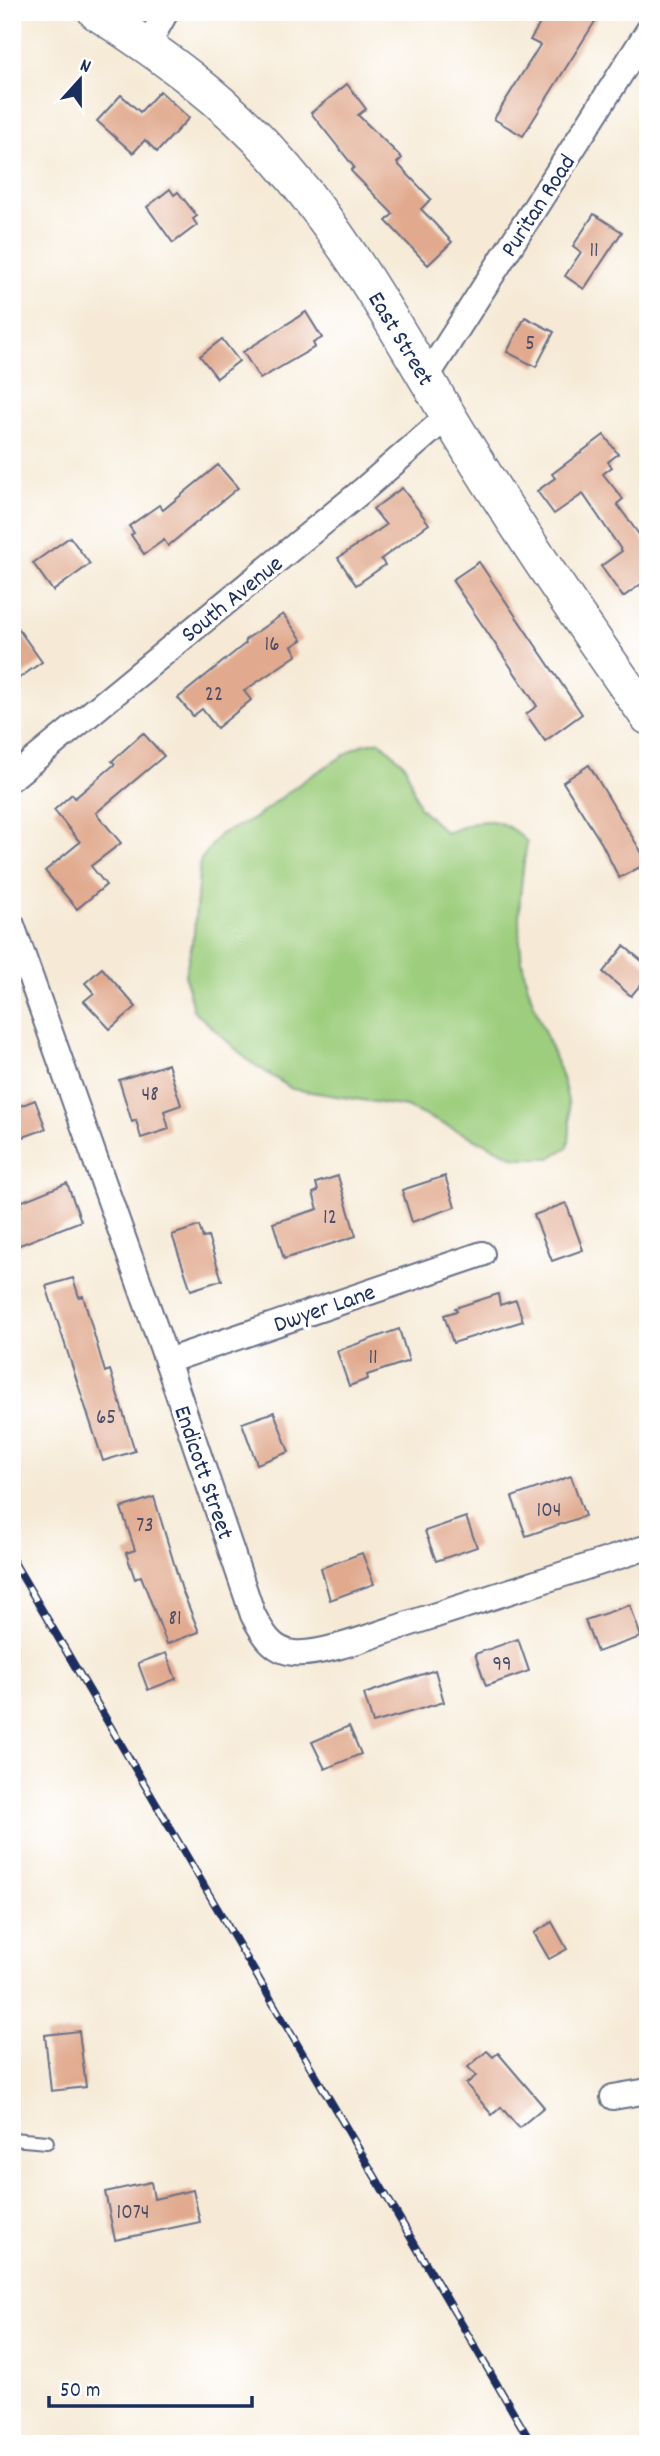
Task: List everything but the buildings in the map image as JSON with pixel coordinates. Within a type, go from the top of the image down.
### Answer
[{"type":"street","name":"East Street","points":[[96,12],[147,46],[222,104],[276,158],[367,279],[505,508],[648,717]]},
{"type":"street","points":[[147,46],[166,12]]},
{"type":"street","name":"Puritan Road","points":[[426,379],[648,31]]},
{"type":"street","name":"South Avenue","points":[[12,778],[363,490],[448,416]]},
{"type":"street","name":"Endicott Street","points":[[12,925],[167,1361],[253,1615],[264,1635],[275,1647],[292,1653],[307,1653],[648,1547]]},
{"type":"street","name":"Dwyer Lane","points":[[167,1361],[482,1254]]},
{"type":"street","points":[[613,2097],[648,2091]]},
{"type":"lane","points":[[12,2139],[47,2142]]},
{"type":"green space","points":[[380,741],[405,765],[419,807],[446,833],[470,824],[498,822],[527,842],[520,906],[521,955],[530,993],[563,1080],[570,1124],[568,1147],[550,1158],[517,1158],[406,1107],[292,1089],[249,1061],[193,1010],[185,975],[194,933],[200,861],[220,834],[252,820],[306,779],[361,745]]},
{"type":"railway","points":[[12,1559],[532,2444]]}]
